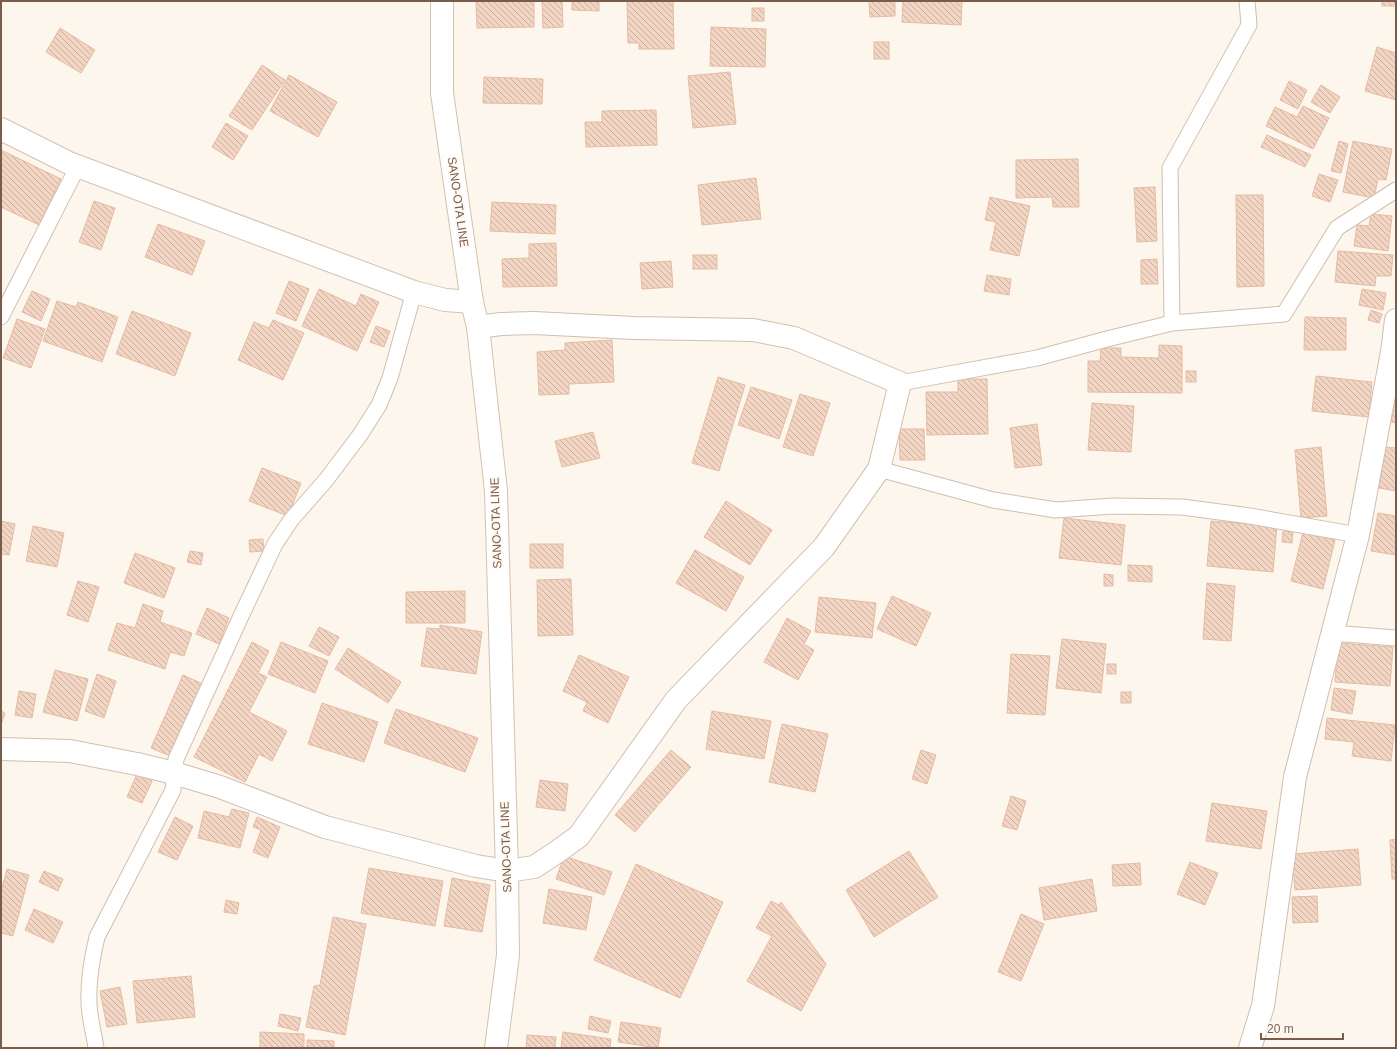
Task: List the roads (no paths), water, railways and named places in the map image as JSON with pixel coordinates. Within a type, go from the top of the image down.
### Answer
[{"type":"street","name":"SANO-OTA LINE","points":[[442,1],[442,92],[472,302],[478,327],[496,491],[508,954],[496,1048]]},
{"type":"street","points":[[1,129],[78,166],[414,292],[445,300],[472,302]]},
{"type":"street","points":[[1250,1048],[1263,1006],[1295,777],[1358,535],[1392,352],[1396,320]]},
{"type":"street","points":[[1,749],[70,751],[137,764],[174,773],[220,787],[324,827],[476,866],[507,871],[534,867],[558,852],[579,836],[676,700],[824,547],[879,469],[900,383],[794,338],[753,330],[634,328],[534,323],[501,324],[478,327]]},
{"type":"lane","points":[[1172,323],[1170,168],[1249,25],[1247,1]]},
{"type":"lane","points":[[1,317],[78,166]]},
{"type":"lane","points":[[900,383],[1037,358],[1172,323],[1284,314],[1337,228],[1396,190]]},
{"type":"lane","points":[[96,1048],[89,1003],[89,981],[93,954],[98,937],[173,790],[176,759],[275,544],[291,520],[326,480],[360,435],[379,405],[390,378],[414,292]]},
{"type":"lane","points":[[879,469],[993,500],[1056,510],[1113,506],[1182,507],[1250,516],[1358,535]]},
{"type":"lane","points":[[1332,633],[1396,638]]}]
